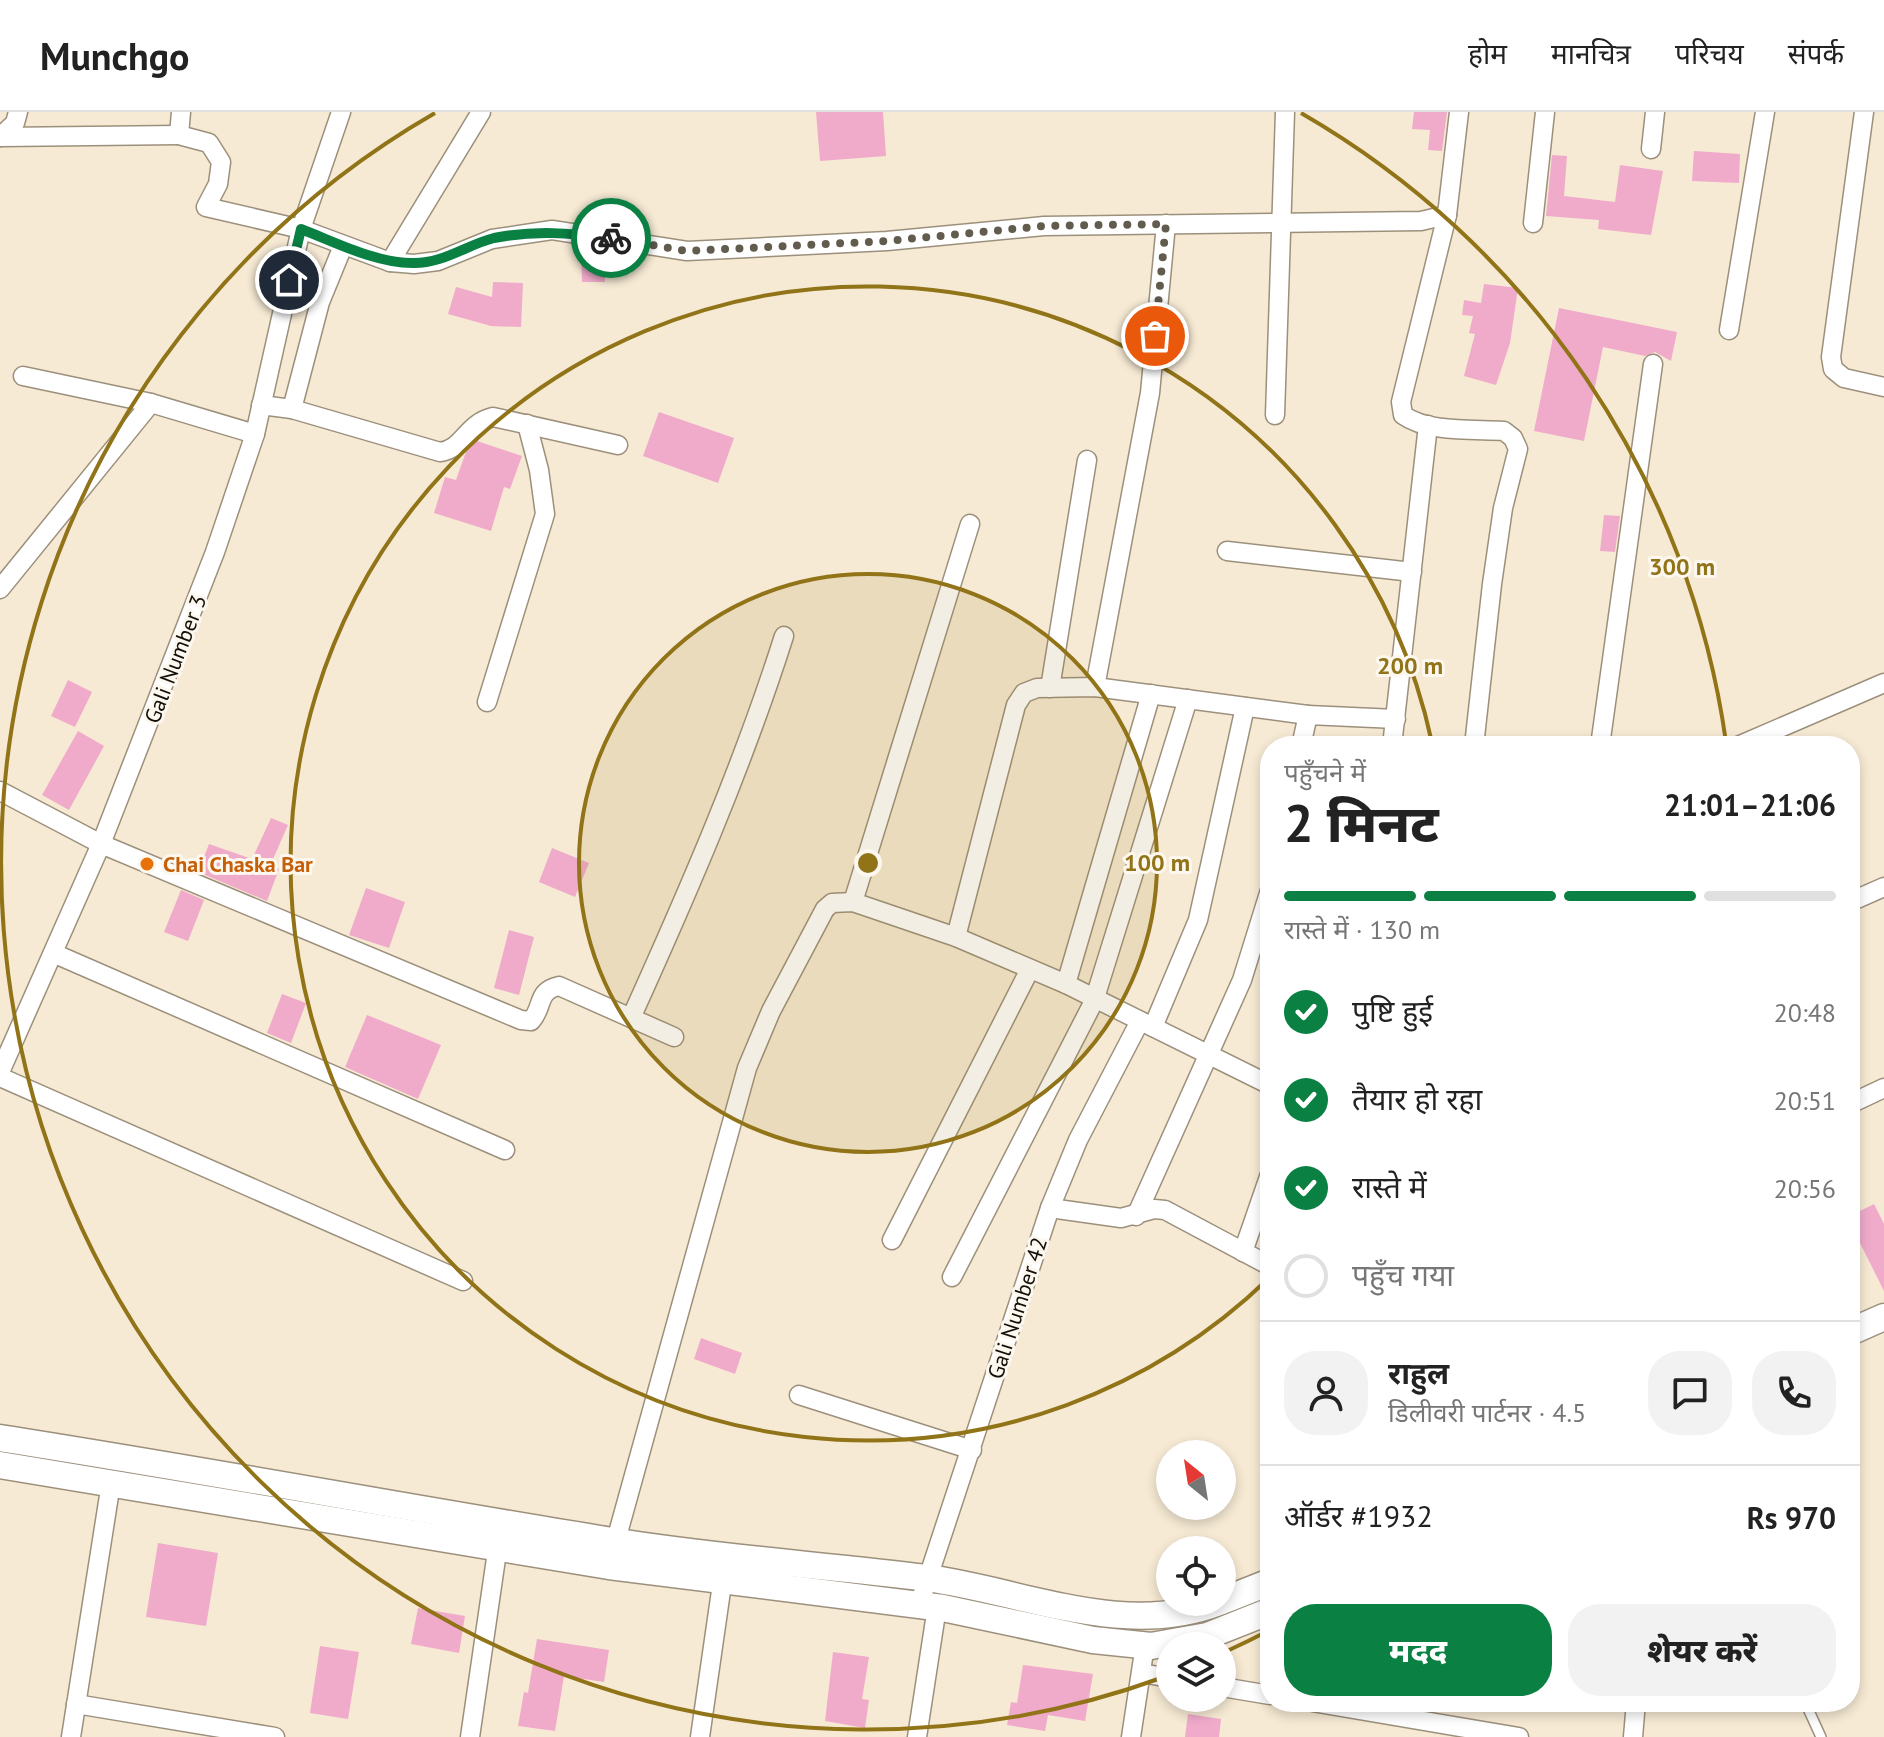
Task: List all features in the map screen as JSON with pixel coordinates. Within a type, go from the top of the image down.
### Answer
[{"type":"street","points":[[0,137],[15,123],[18,112]]},
{"type":"street","points":[[179,135],[181,112]]},
{"type":"street","name":"Gali Number 3","points":[[0,1074],[101,844],[174,662],[255,434],[301,229],[341,112]]},
{"type":"street","points":[[390,262],[481,112]]},
{"type":"street","points":[[1275,415],[1285,112]]},
{"type":"street","points":[[1459,112],[1447,215],[1401,402],[1403,415],[1412,422],[1504,431],[1513,438],[1518,449],[1503,508],[1475,736]]},
{"type":"street","points":[[1533,223],[1545,112]]},
{"type":"street","points":[[1651,149],[1655,112]]},
{"type":"street","points":[[1729,330],[1765,112]]},
{"type":"street","points":[[1864,112],[1831,357],[1833,369],[1844,378],[1884,387]]},
{"type":"street","points":[[0,137],[179,135],[209,143],[221,162],[218,184],[206,207],[301,229],[390,262],[438,261],[492,239],[552,230],[687,251],[887,241],[1044,226],[1421,221],[1447,215]]},
{"type":"street","points":[[1095,687],[1150,393],[1166,224]]},
{"type":"street","points":[[292,409],[320,302],[343,246]]},
{"type":"street","points":[[1601,736],[1653,364]]},
{"type":"street","points":[[23,376],[151,403],[255,434]]},
{"type":"street","points":[[0,589],[151,403]]},
{"type":"street","points":[[261,405],[292,409],[440,452],[457,446],[477,421],[493,417],[618,445]]},
{"type":"street","points":[[487,702],[545,514],[539,470],[527,424]]},
{"type":"street","points":[[1393,736],[1428,425]]},
{"type":"street","points":[[1050,688],[1087,460]]},
{"type":"street","points":[[853,902],[970,524]]},
{"type":"street","points":[[1227,551],[1412,572]]},
{"type":"street","points":[[631,1018],[720,819],[753,734],[784,636]]},
{"type":"street","points":[[1761,736],[1884,683]]},
{"type":"street","points":[[956,937],[1016,705],[1024,693],[1050,688],[1095,687],[1308,715],[1396,719]]},
{"type":"street","points":[[1066,984],[1151,694]]},
{"type":"street","points":[[952,1277],[1094,1001],[1188,699]]},
{"type":"street","name":"Gali Number 42","points":[[917,1737],[928,1578],[1050,1208],[1078,1140],[1146,1024],[1198,920],[1245,707]]},
{"type":"street","points":[[1303,736],[1308,715]]},
{"type":"street","points":[[0,791],[101,844],[521,1020],[531,1021],[541,996],[549,988],[559,986],[674,1037]]},
{"type":"street","points":[[1860,898],[1884,887]]},
{"type":"street","points":[[612,1554],[747,1068],[771,1011],[825,909],[832,903],[853,902],[956,937],[1066,984],[1094,1001],[1260,1080]]},
{"type":"street","points":[[1136,1216],[1242,980],[1260,922]]},
{"type":"street","points":[[53,953],[505,1150]]},
{"type":"street","points":[[892,1240],[1030,969]]},
{"type":"street","points":[[0,1074],[463,1281]]},
{"type":"street","points":[[1860,1099],[1884,1088]]},
{"type":"street","points":[[1243,1252],[1260,1203]]},
{"type":"street","points":[[1050,1208],[1121,1218],[1154,1209],[1165,1210],[1260,1261]]},
{"type":"street","points":[[1860,1328],[1884,1317]]},
{"type":"street","points":[[799,1395],[972,1450]]},
{"type":"street","points":[[0,1438],[502,1521],[612,1554],[723,1582],[928,1606],[1093,1640],[1145,1645],[1207,1636],[1260,1615]]},
{"type":"street","points":[[0,1465],[497,1548],[612,1554],[726,1555],[928,1578],[1097,1613],[1150,1618],[1161,1616]]},
{"type":"street","points":[[71,1737],[111,1483]]},
{"type":"street","points":[[470,1737],[502,1521]]},
{"type":"street","points":[[700,1737],[726,1555]]},
{"type":"street","points":[[1236,1595],[1260,1586]]},
{"type":"street","points":[[1131,1737],[1145,1645]]},
{"type":"street","points":[[1141,1673],[1156,1676]]},
{"type":"street","points":[[1236,1689],[1260,1693]]},
{"type":"street","points":[[76,1704],[275,1737]]},
{"type":"street","points":[[1357,1712],[1439,1730],[1519,1737]]},
{"type":"street","points":[[1633,1737],[1635,1712]]},
{"type":"lane","points":[[1810,1712],[1821,1737]]},
{"type":"building","points":[[816,112],[883,112],[886,156],[820,161]]},
{"type":"building","points":[[1414,112],[1447,112],[1442,151],[1428,150],[1430,130],[1412,129]]},
{"type":"building","points":[[1694,151],[1740,154],[1739,183],[1692,181]]},
{"type":"building","points":[[1552,155],[1567,156],[1564,196],[1615,202],[1620,165],[1663,171],[1651,235],[1598,229],[1599,220],[1546,216]]},
{"type":"building","points":[[581,247],[605,250],[605,282],[582,282]]},
{"type":"building","points":[[493,282],[523,283],[521,327],[491,326],[448,314],[456,287],[492,297]]},
{"type":"building","points":[[1484,284],[1518,288],[1510,343],[1496,385],[1464,376],[1475,334],[1469,333],[1473,316],[1462,315],[1464,300],[1481,303]]},
{"type":"building","points":[[1559,308],[1677,332],[1671,361],[1655,352],[1645,356],[1603,347],[1584,441],[1534,431]]},
{"type":"building","points":[[659,412],[734,438],[718,483],[643,456]]},
{"type":"building","points":[[477,441],[522,456],[510,489],[504,487],[491,531],[434,513],[445,477],[456,480],[466,452]]},
{"type":"building","points":[[1604,515],[1620,516],[1615,552],[1600,551]]},
{"type":"building","points":[[68,680],[92,692],[75,727],[51,716]]},
{"type":"building","points":[[78,731],[104,746],[69,810],[42,795]]},
{"type":"building","points":[[271,818],[288,825],[270,866],[279,869],[267,901],[198,872],[209,844],[252,859]]},
{"type":"building","points":[[552,848],[589,863],[575,897],[539,882]]},
{"type":"building","points":[[366,888],[405,902],[389,948],[349,935]]},
{"type":"building","points":[[181,890],[204,900],[188,941],[164,932]]},
{"type":"building","points":[[509,930],[534,937],[519,995],[494,988]]},
{"type":"building","points":[[282,994],[306,1003],[291,1043],[267,1033]]},
{"type":"building","points":[[367,1015],[441,1045],[418,1099],[345,1067]]},
{"type":"building","points":[[1874,1204],[1884,1224],[1884,1291],[1860,1243],[1860,1211]]},
{"type":"building","points":[[701,1338],[742,1353],[735,1374],[694,1359]]},
{"type":"building","points":[[158,1543],[218,1553],[206,1626],[146,1617]]},
{"type":"building","points":[[418,1608],[465,1616],[459,1653],[411,1644]]},
{"type":"building","points":[[537,1639],[609,1650],[604,1682],[564,1676],[555,1731],[518,1726],[524,1692],[528,1693]]},
{"type":"building","points":[[320,1646],[359,1652],[348,1719],[310,1713]]},
{"type":"building","points":[[833,1652],[869,1657],[862,1699],[869,1700],[865,1728],[825,1721]]},
{"type":"building","points":[[1023,1665],[1093,1674],[1085,1721],[1048,1715],[1045,1731],[1007,1725],[1011,1702],[1017,1703]]},
{"type":"building","points":[[1188,1714],[1221,1719],[1219,1737],[1185,1737]]},
{"type":"way so far","points":[[611,238],[687,251],[729,246],[887,241],[1044,226],[1166,224],[1155,336]]},
{"type":"place","name":"Chai Chaska Bar","points":[[147,864]]},
{"type":"route","points":[[289,280],[301,229],[390,262],[414,264],[438,261],[492,239],[552,230],[611,238]]}]
